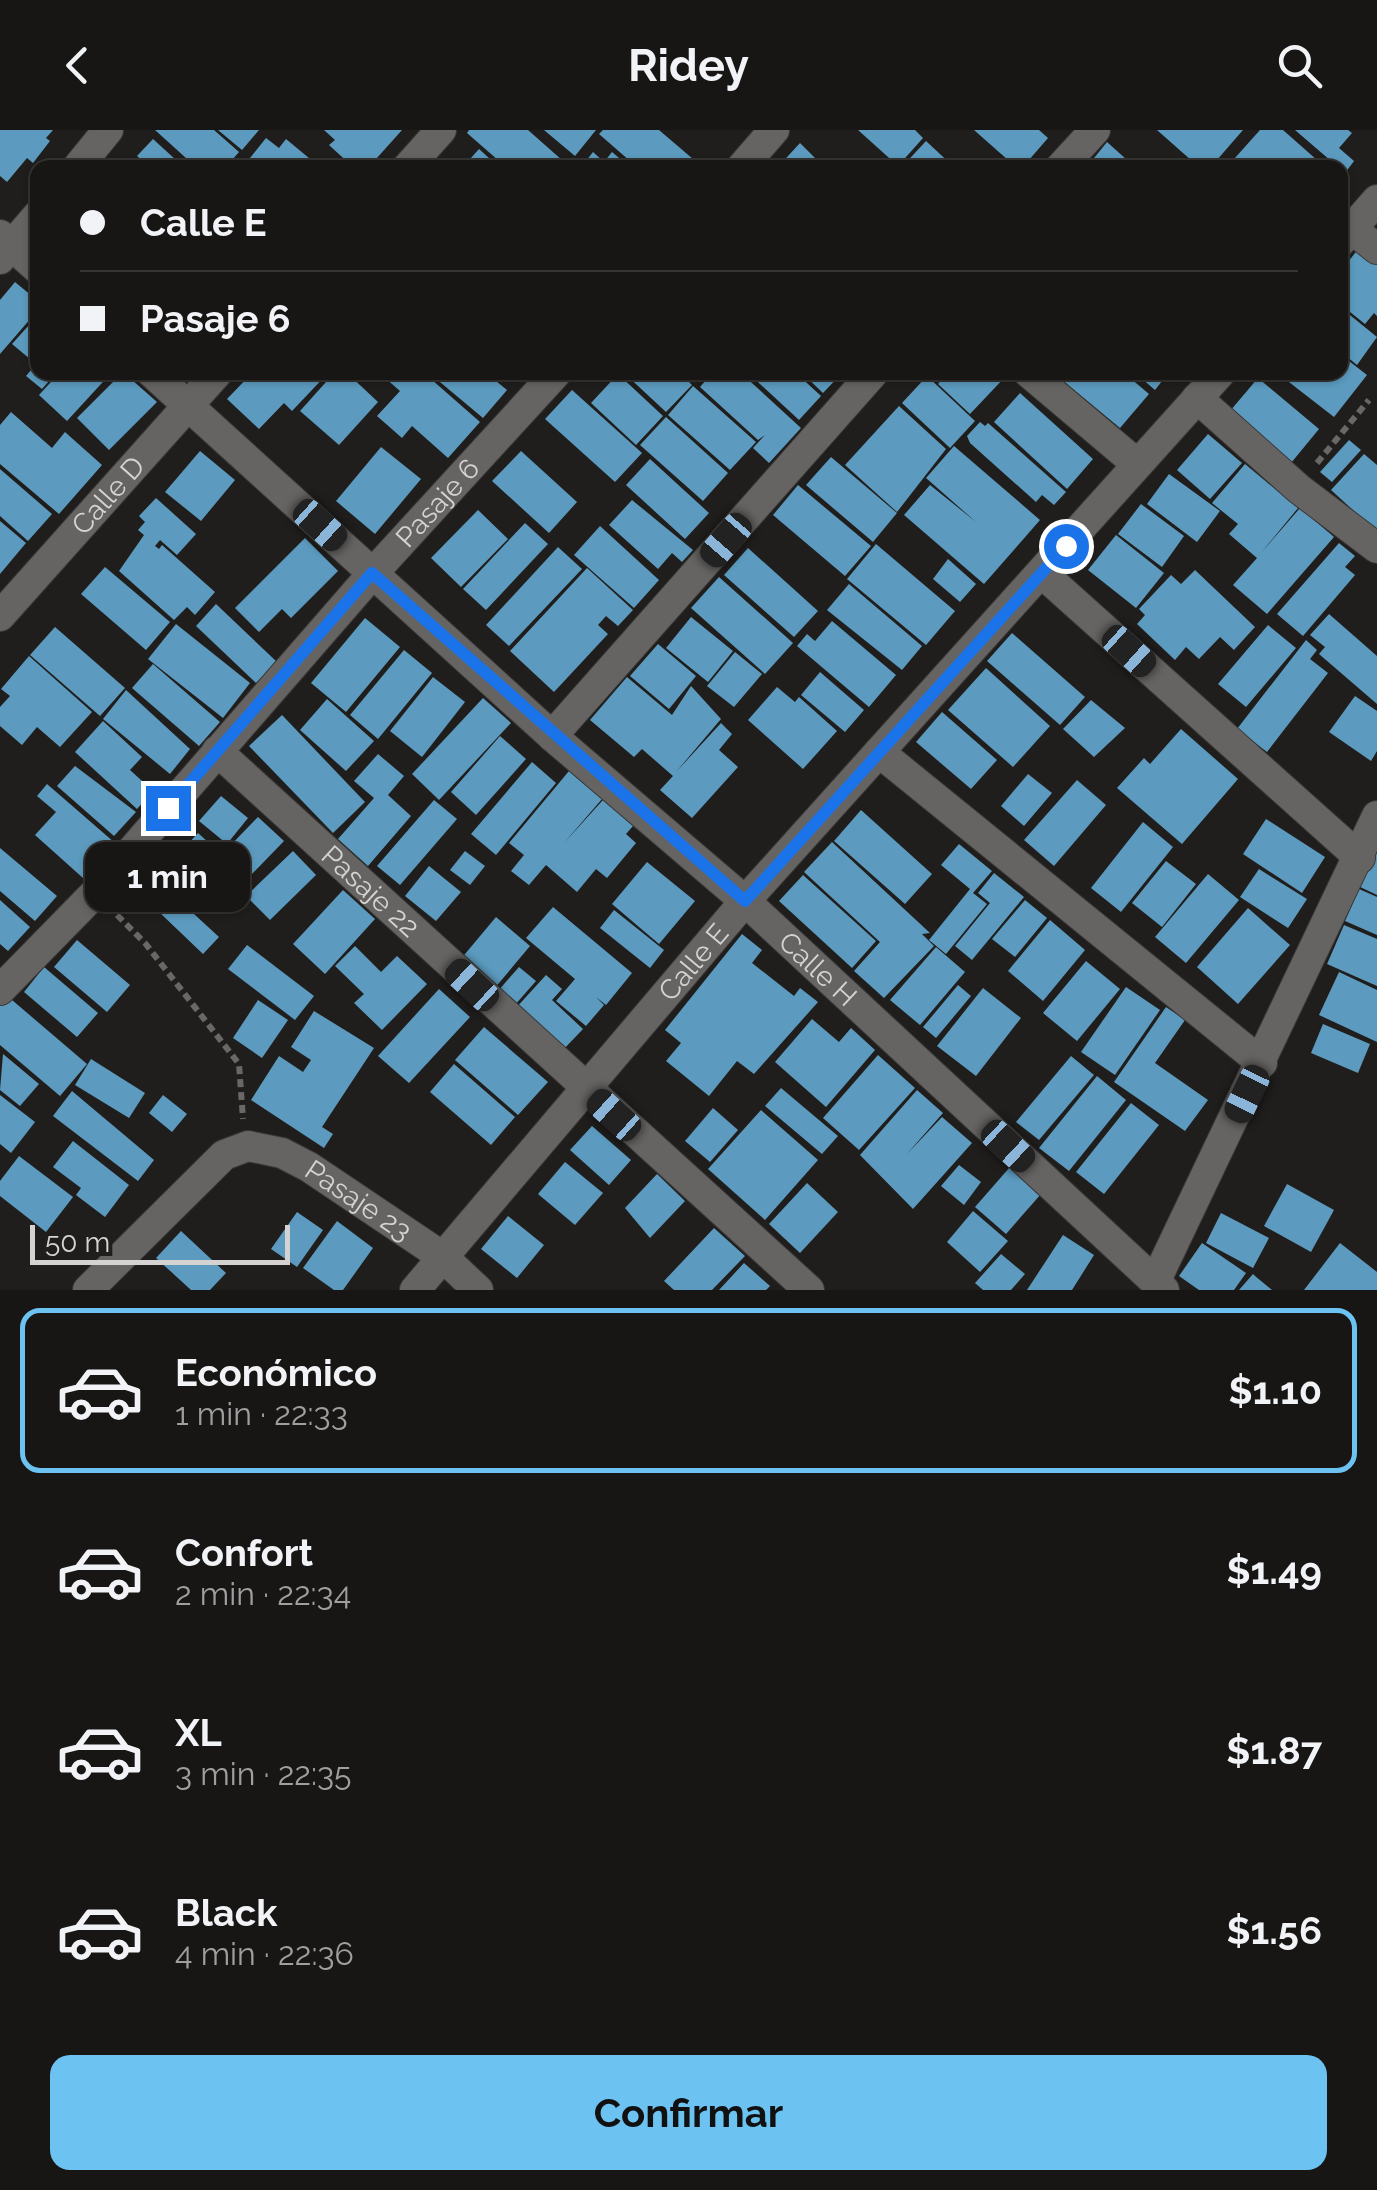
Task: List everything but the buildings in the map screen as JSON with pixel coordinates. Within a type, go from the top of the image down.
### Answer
[{"type":"street","points":[[84,160],[108,130]]},
{"type":"street","points":[[413,160],[441,130]]},
{"type":"street","points":[[748,160],[774,130]]},
{"type":"street","points":[[1067,160],[1095,130]]},
{"type":"street","points":[[1348,233],[1377,200]]},
{"type":"street","points":[[30,223],[4,247],[30,265]]},
{"type":"street","points":[[1348,236],[1377,249]]},
{"type":"street","name":"Calle H","points":[[160,380],[552,736],[745,901],[1160,1286]]},
{"type":"street","name":"Calle D","points":[[0,616],[211,380]]},
{"type":"street","name":"Pasaje 6","points":[[0,990],[95,893],[372,573],[550,380]]},
{"type":"street","points":[[552,736],[867,380]]},
{"type":"street","points":[[1037,380],[1137,464]]},
{"type":"street","name":"Calle E","points":[[415,1290],[745,901],[1214,380]]},
{"type":"street","points":[[1197,398],[1300,489],[1377,548]]},
{"type":"street","points":[[1043,574],[1360,858]]},
{"type":"street","name":"Pasaje 22","points":[[217,752],[800,1281]]},
{"type":"street","points":[[879,752],[1262,1063]]},
{"type":"street","points":[[1160,1286],[1377,816]]},
{"type":"street","points":[[88,1290],[236,1150]]},
{"type":"street","name":"Pasaje 23","points":[[236,1150],[282,1153],[310,1167],[443,1256],[478,1290]]},
{"type":"path","points":[[1300,489],[1330,444],[1370,400]]},
{"type":"path","points":[[95,893],[145,943],[239,1064],[236,1150]]},
{"type":"route","points":[[168,808],[372,573],[552,736],[745,901],[1066,546]]}]
